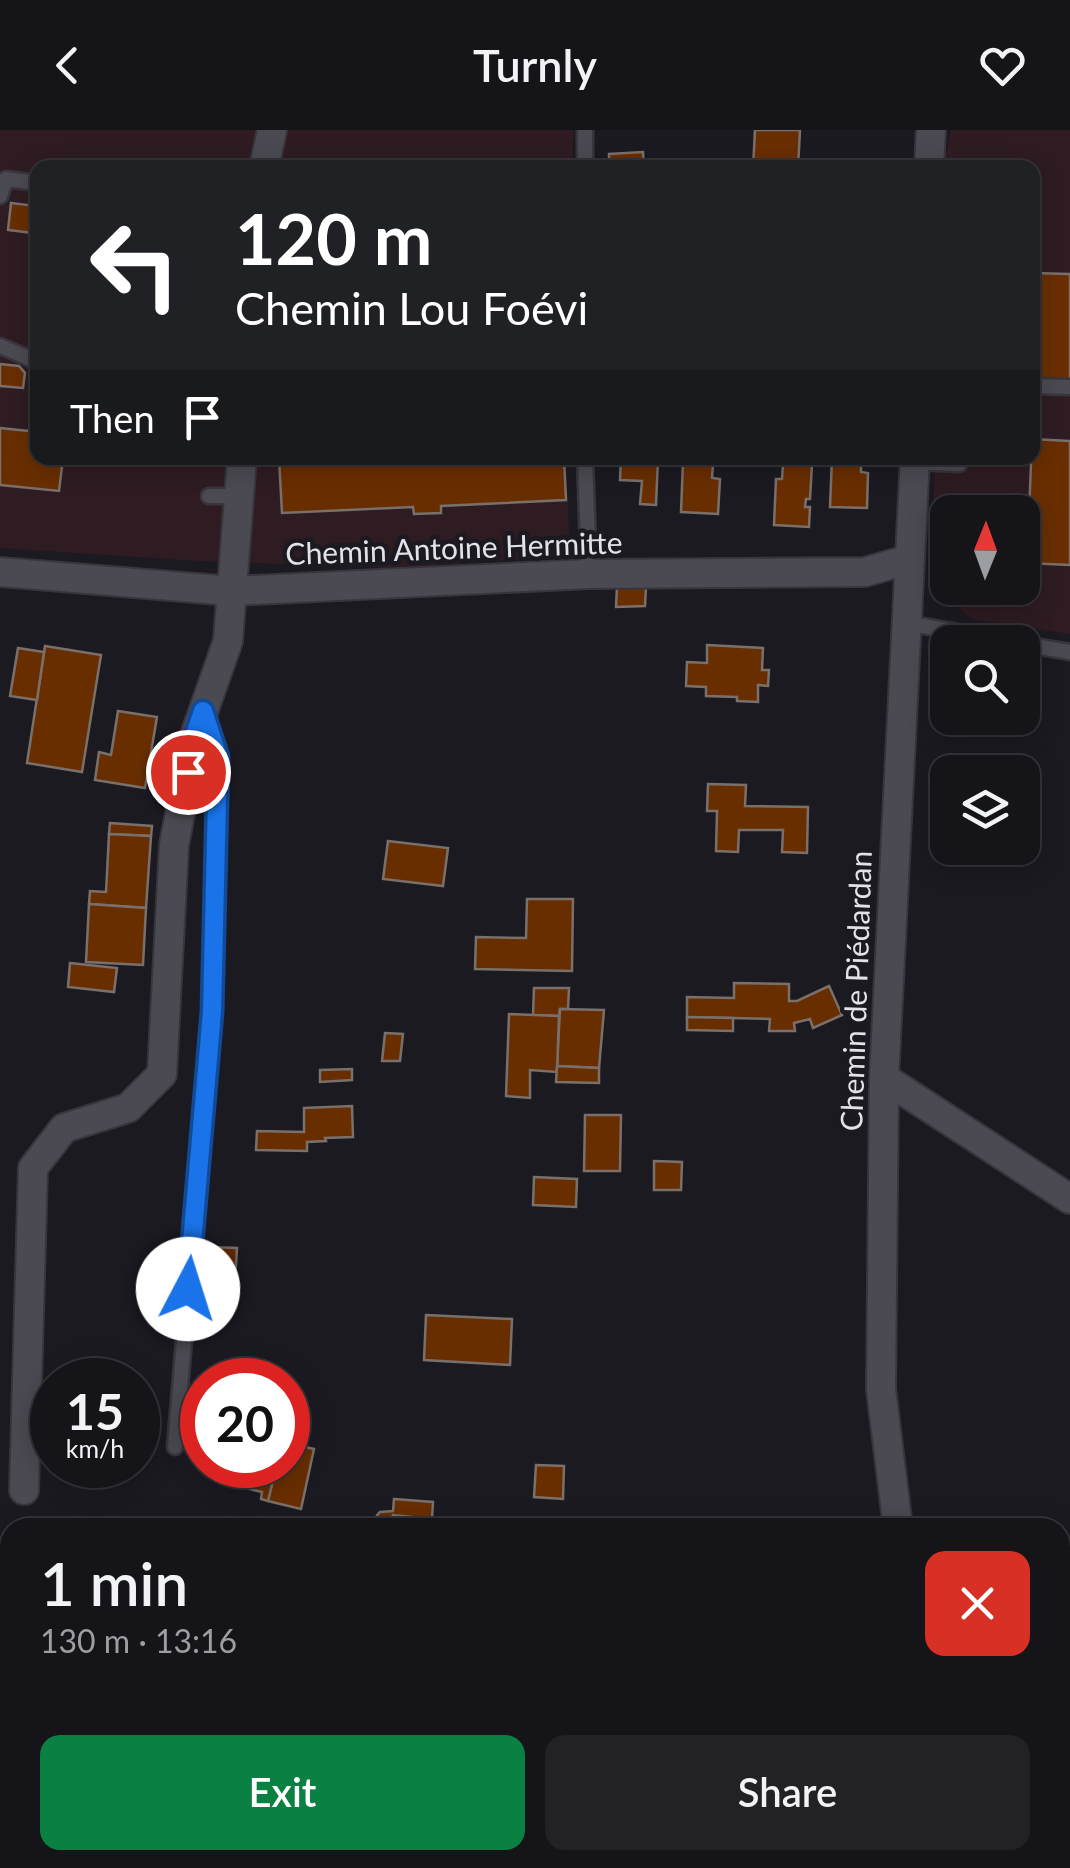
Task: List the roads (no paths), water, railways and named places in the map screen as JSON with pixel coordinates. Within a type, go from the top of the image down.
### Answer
[{"type":"street","points":[[266,160],[272,130]]},
{"type":"street","points":[[929,160],[931,130]]},
{"type":"street","points":[[24,1490],[33,1168],[64,1128],[128,1108],[162,1074],[174,845],[195,735],[228,640],[241,465]]},
{"type":"street","name":"Chemin de Piédardan","points":[[897,1518],[881,1390],[884,1078],[915,465]]},
{"type":"street","name":"Chemin Antoine Hermitte","points":[[0,572],[232,591],[589,574],[866,572],[910,558]]},
{"type":"street","points":[[884,1078],[1070,1199]]},
{"type":"lane","points":[[585,130],[585,160]]},
{"type":"lane","points":[[0,196],[6,180],[30,182]]},
{"type":"lane","points":[[0,346],[30,357]]},
{"type":"lane","points":[[1040,386],[1070,387]]},
{"type":"lane","points":[[585,465],[589,574]]},
{"type":"lane","points":[[208,496],[239,496]]},
{"type":"lane","points":[[906,623],[930,627]]},
{"type":"lane","points":[[1040,647],[1070,652]]},
{"type":"lane","points":[[175,1447],[212,1012],[218,757],[203,711]]}]
